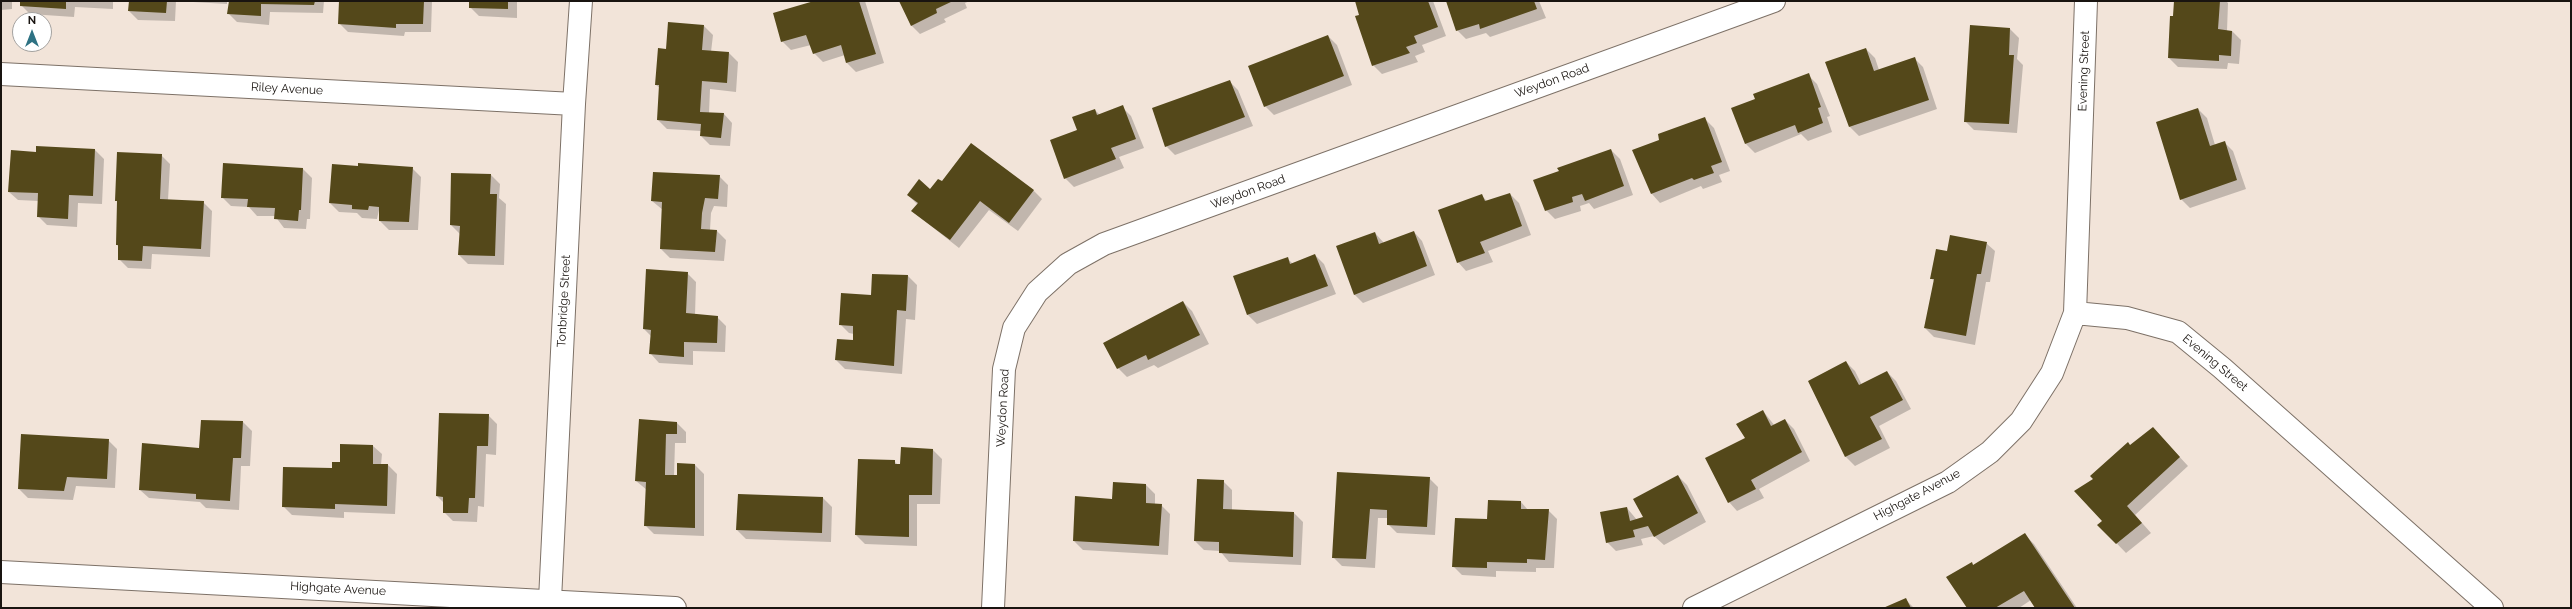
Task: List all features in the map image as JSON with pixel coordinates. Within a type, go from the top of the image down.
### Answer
[{"type":"street","name":"Tonbridge Street","points":[[550,600],[574,104],[581,1]]},
{"type":"street","name":"Weydon Road","points":[[993,608],[1004,369],[1014,328],[1037,292],[1068,264],[1104,244],[1774,1]]},
{"type":"street","name":"Evening Street","points":[[2086,1],[2075,313],[2127,318],[2178,332],[2222,368],[2492,608]]},
{"type":"street","name":"Riley Avenue","points":[[1,74],[574,104]]},
{"type":"street","name":"Highgate Avenue","points":[[1694,608],[1948,482],[1990,452],[2021,421],[2052,373],[2075,313]]},
{"type":"street","name":"Highgate Avenue","points":[[1,572],[550,600],[675,608]]},
{"type":"building","points":[[20,1],[66,1],[66,9],[20,6]]},
{"type":"building","points":[[129,1],[167,1],[166,13],[128,11]]},
{"type":"building","points":[[229,1],[315,1],[314,5],[261,4],[261,16],[227,14]]},
{"type":"building","points":[[339,1],[424,1],[423,24],[396,24],[396,28],[338,24]]},
{"type":"building","points":[[469,1],[508,1],[508,9],[469,8]]},
{"type":"building","points":[[814,1],[859,1],[876,54],[846,63],[841,45],[813,54],[806,35],[781,42],[773,13]]},
{"type":"building","points":[[899,1],[953,1],[936,9],[937,13],[911,26]]},
{"type":"building","points":[[1355,1],[1428,1],[1438,27],[1414,36],[1417,43],[1406,47],[1410,53],[1372,66],[1355,16],[1359,15]]},
{"type":"building","points":[[1446,1],[1534,1],[1537,9],[1480,29],[1479,24],[1456,31]]},
{"type":"building","points":[[2174,1],[2220,1],[2218,29],[2232,31],[2231,56],[2219,55],[2219,61],[2168,58],[2170,16],[2173,16]]},
{"type":"building","points":[[668,22],[704,25],[702,50],[729,52],[727,83],[702,81],[700,112],[724,113],[721,138],[700,136],[701,124],[657,120],[659,85],[655,85],[658,48],[666,49]]},
{"type":"building","points":[[1970,25],[2010,28],[2009,55],[2014,55],[2009,124],[1964,122]]},
{"type":"building","points":[[1328,35],[1344,76],[1264,107],[1248,66]]},
{"type":"building","points":[[1866,48],[1874,71],[1915,57],[1929,100],[1849,127],[1825,62]]},
{"type":"building","points":[[1809,73],[1821,107],[1818,108],[1823,123],[1798,133],[1795,125],[1745,144],[1731,108],[1755,99],[1753,94]]},
{"type":"building","points":[[1230,80],[1245,117],[1165,147],[1152,108]]},
{"type":"building","points":[[1123,105],[1136,139],[1111,148],[1116,159],[1064,179],[1050,140],[1077,130],[1072,117],[1095,109],[1097,115]]},
{"type":"building","points":[[2198,108],[2210,146],[2225,141],[2237,180],[2180,200],[2156,122]]},
{"type":"building","points":[[1705,117],[1722,162],[1711,166],[1714,173],[1694,180],[1692,178],[1651,194],[1632,150],[1659,140],[1658,134]]},
{"type":"building","points":[[971,143],[1034,190],[1009,223],[980,201],[950,240],[911,211],[918,203],[907,195],[919,179],[930,189],[938,179],[942,181]]},
{"type":"building","points":[[36,146],[95,149],[93,196],[69,195],[68,219],[37,217],[38,193],[8,192],[11,150],[36,152]]},
{"type":"building","points":[[1611,149],[1624,186],[1585,201],[1582,194],[1572,197],[1573,202],[1545,211],[1533,180],[1559,171],[1557,168]]},
{"type":"building","points":[[117,152],[162,154],[160,199],[204,201],[201,249],[143,246],[142,261],[118,260],[118,245],[116,245],[117,201],[115,201]]},
{"type":"building","points":[[223,163],[303,168],[301,210],[299,210],[298,221],[274,219],[275,208],[247,207],[248,199],[221,198]]},
{"type":"building","points":[[358,163],[413,167],[409,222],[379,221],[379,207],[369,206],[368,210],[352,209],[352,205],[329,203],[332,164],[358,166]]},
{"type":"building","points":[[653,172],[720,175],[718,199],[705,198],[702,213],[701,229],[717,230],[715,252],[660,249],[662,202],[651,201]]},
{"type":"building","points":[[451,173],[491,174],[490,194],[497,194],[495,256],[458,255],[460,226],[450,225]]},
{"type":"building","points":[[1510,193],[1522,226],[1480,242],[1485,253],[1457,263],[1438,210],[1482,194],[1485,201]]},
{"type":"building","points":[[1414,231],[1427,266],[1354,295],[1336,246],[1375,232],[1379,244]]},
{"type":"building","points":[[1950,235],[1987,242],[1981,274],[1977,274],[1966,336],[1924,328],[1934,279],[1930,279],[1936,249],[1947,251]]},
{"type":"building","points":[[1315,254],[1328,286],[1247,315],[1233,276],[1288,257],[1290,264]]},
{"type":"building","points":[[646,269],[688,272],[686,313],[718,316],[717,343],[684,342],[684,357],[649,354],[651,330],[643,329]]},
{"type":"building","points":[[872,274],[908,275],[906,311],[897,310],[894,366],[835,360],[837,339],[853,340],[853,326],[839,325],[841,293],[871,295]]},
{"type":"building","points":[[1183,301],[1200,335],[1148,360],[1146,355],[1117,369],[1103,343]]},
{"type":"building","points":[[1846,361],[1859,385],[1887,371],[1903,400],[1870,417],[1882,439],[1845,457],[1808,381]]},
{"type":"building","points":[[1763,410],[1771,426],[1785,419],[1802,452],[1751,480],[1756,489],[1728,503],[1705,458],[1745,438],[1736,424]]},
{"type":"building","points":[[439,413],[489,414],[488,446],[477,446],[475,498],[469,498],[468,513],[443,513],[443,497],[436,496]]},
{"type":"building","points":[[639,419],[677,422],[677,434],[666,434],[665,475],[677,475],[677,463],[695,464],[695,528],[644,526],[646,482],[635,481]]},
{"type":"building","points":[[201,420],[243,421],[241,458],[233,458],[230,501],[196,499],[196,494],[139,490],[142,443],[199,448]]},
{"type":"building","points":[[2153,427],[2180,457],[2127,506],[2142,523],[2116,544],[2097,525],[2102,521],[2074,491],[2093,479],[2090,476],[2128,442],[2130,445]]},
{"type":"building","points":[[21,434],[109,439],[107,479],[67,477],[64,491],[18,489]]},
{"type":"building","points":[[340,444],[373,445],[373,464],[388,464],[387,506],[335,504],[335,509],[282,507],[283,467],[332,468],[332,462],[340,462]]},
{"type":"building","points":[[901,447],[933,449],[932,495],[909,495],[909,537],[855,535],[858,459],[895,460],[895,464],[900,464]]},
{"type":"building","points":[[1337,472],[1430,477],[1427,527],[1387,525],[1387,510],[1370,509],[1366,559],[1332,558]]},
{"type":"building","points":[[1678,475],[1698,513],[1654,537],[1648,526],[1633,530],[1635,537],[1606,543],[1600,512],[1627,507],[1630,521],[1643,517],[1633,499]]},
{"type":"building","points":[[1197,479],[1224,480],[1223,509],[1294,512],[1293,557],[1219,553],[1219,542],[1194,541]]},
{"type":"building","points":[[1113,482],[1146,484],[1146,503],[1162,504],[1159,546],[1073,541],[1075,496],[1112,499]]},
{"type":"building","points":[[738,494],[823,497],[822,533],[736,530]]},
{"type":"building","points":[[1488,500],[1521,501],[1521,509],[1549,509],[1545,560],[1527,559],[1527,563],[1487,562],[1487,568],[1452,567],[1455,518],[1487,519]]},
{"type":"building","points":[[2025,533],[2075,608],[2035,608],[2024,591],[1995,608],[1967,608],[1946,577],[1972,562],[1973,565]]},
{"type":"building","points":[[1906,598],[1911,608],[1883,608]]}]
